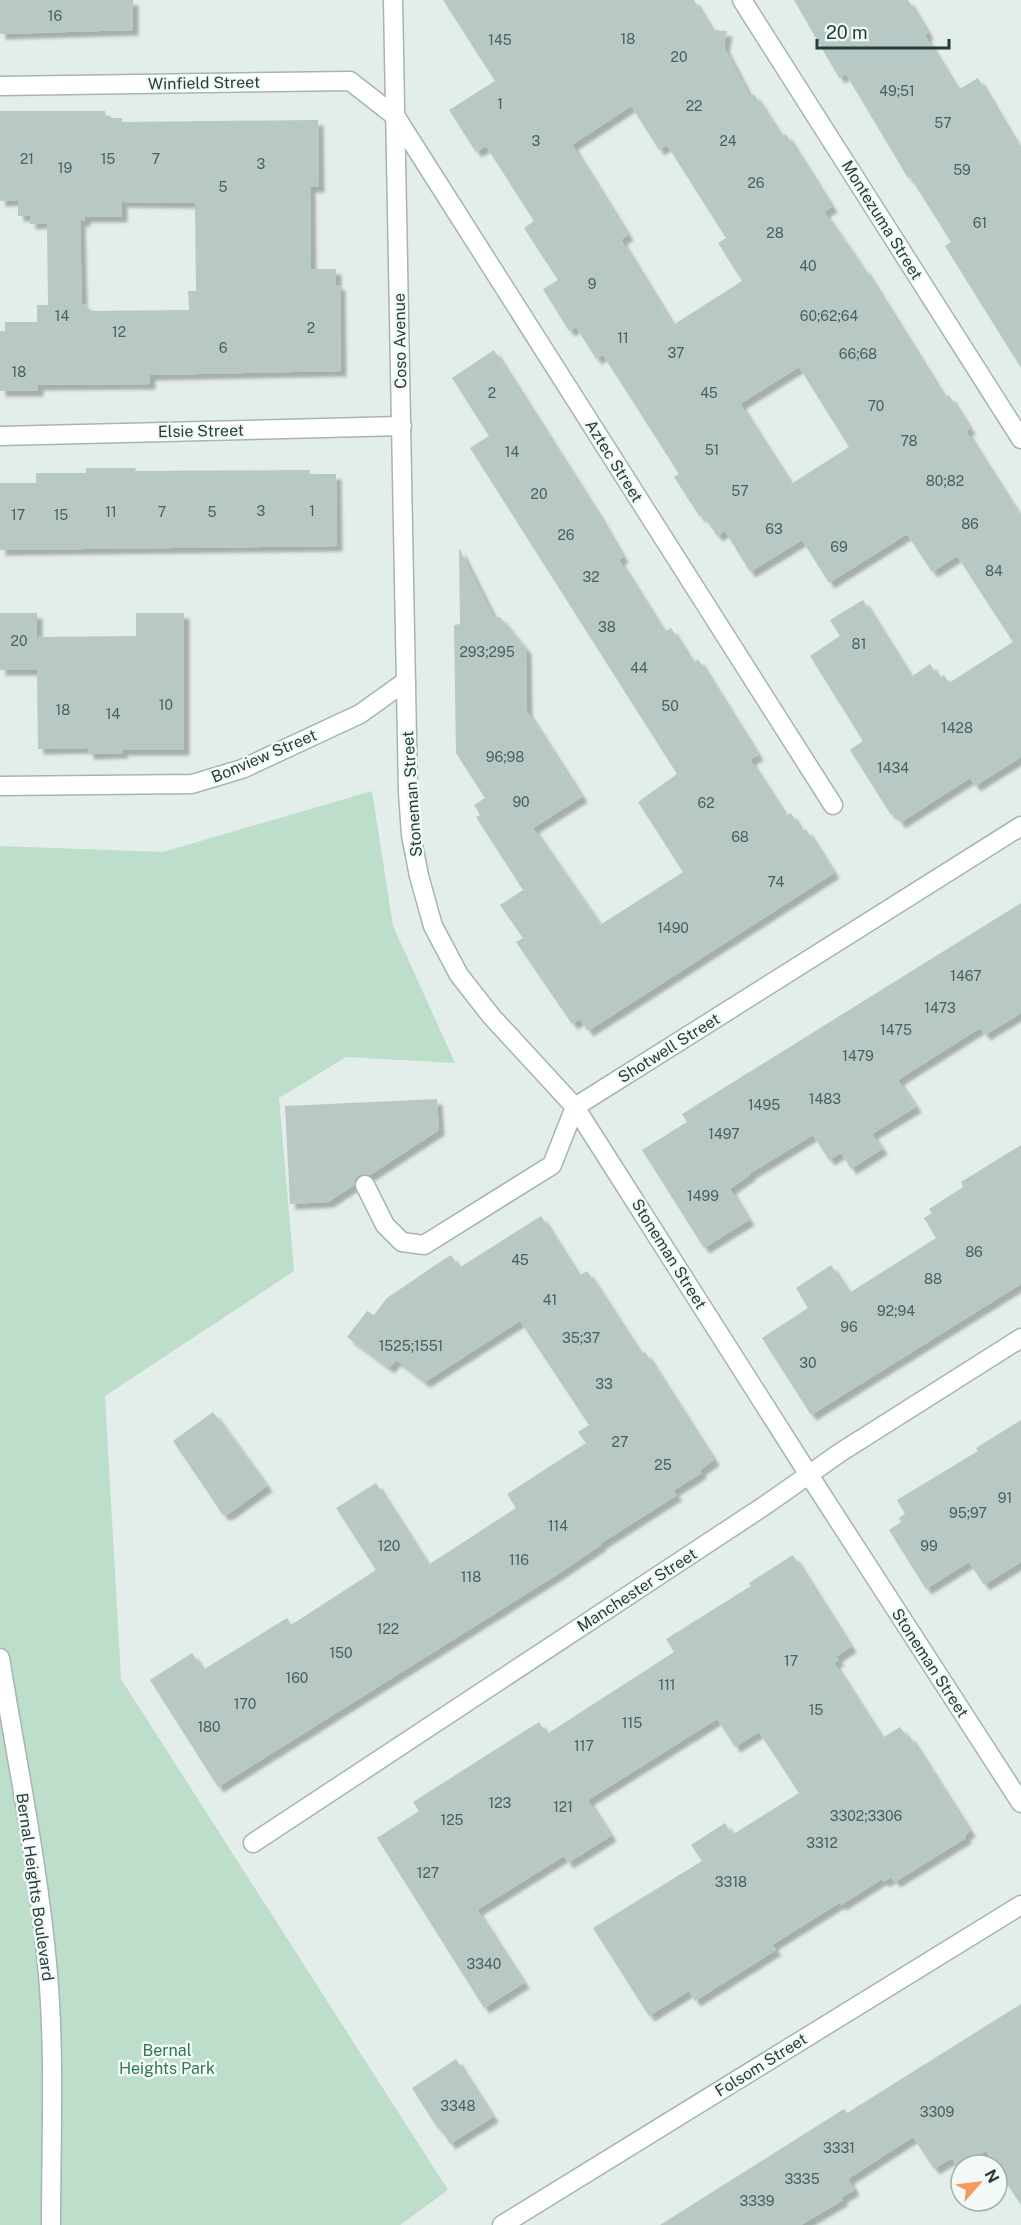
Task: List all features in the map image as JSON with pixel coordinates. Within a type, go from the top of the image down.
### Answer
[{"type":"street","name":"Coso Avenue","points":[[393,0],[406,681]]},
{"type":"street","name":"Montezuma Street","points":[[742,0],[1021,439]]},
{"type":"street","name":"Winfield Street","points":[[0,87],[350,81],[396,117]]},
{"type":"street","name":"Aztec Street","points":[[396,117],[833,805]]},
{"type":"street","name":"Elsie Street","points":[[0,436],[402,426]]},
{"type":"street","name":"Bonview Street","points":[[0,786],[192,784],[242,769],[360,714],[406,681]]},
{"type":"street","name":"Stoneman Street","points":[[406,681],[408,792],[411,835],[418,876],[434,926],[459,975],[492,1017],[575,1107],[1021,1803]]},
{"type":"street","name":"Shotwell Street","points":[[575,1107],[1021,826]]},
{"type":"street","points":[[365,1185],[385,1226],[402,1242],[424,1245],[552,1165],[575,1107]]},
{"type":"street","name":"Manchester Street","points":[[253,1844],[841,1452],[1021,1338]]},
{"type":"street","name":"Bernal Heights Boulevard","points":[[0,1658],[40,1898],[48,1976],[51,2060],[51,2225]]},
{"type":"street","name":"Folsom Street","points":[[502,2225],[1021,1905]]},
{"type":"green space","name":"Bernal Heights Park","points":[[372,791],[393,926],[455,1063],[346,1057],[279,1098],[294,1271],[105,1396],[121,1679],[448,2190],[400,2225],[0,2225],[0,846],[163,852]]},
{"type":"building","points":[[0,0],[133,0],[133,30],[0,34]]},
{"type":"building","points":[[443,0],[694,0],[712,30],[727,31],[724,47],[750,97],[754,94],[782,137],[786,134],[832,207],[824,212],[864,268],[945,398],[949,395],[970,429],[966,431],[1021,518],[1021,757],[975,786],[970,778],[900,823],[894,813],[891,815],[850,750],[863,741],[810,656],[840,636],[830,620],[863,600],[911,677],[930,664],[939,678],[944,675],[949,683],[1013,642],[957,556],[932,572],[907,534],[829,583],[802,540],[750,572],[725,531],[717,536],[703,515],[700,517],[674,477],[679,474],[603,355],[596,359],[576,327],[569,331],[543,289],[558,280],[524,228],[534,221],[486,146],[476,152],[449,110],[495,81]],"holes":[[[631,106],[659,150],[667,145],[726,238],[718,243],[742,281],[673,325],[621,240],[628,235],[572,145]],[[799,367],[849,447],[791,484],[740,404]]]},
{"type":"building","points":[[794,0],[908,0],[928,33],[925,36],[958,90],[978,78],[1021,151],[1021,368],[945,246],[951,242],[910,177],[908,178],[846,74],[839,78]]},
{"type":"building","points":[[0,111],[105,111],[106,118],[122,118],[122,122],[318,120],[319,187],[310,187],[311,269],[336,269],[336,285],[340,285],[341,371],[150,375],[150,384],[38,385],[38,391],[0,391],[0,331],[5,331],[5,322],[37,322],[37,305],[48,305],[47,223],[30,224],[30,216],[18,216],[18,200],[0,201]],"holes":[[[122,202],[195,203],[196,291],[188,291],[189,310],[88,311],[87,305],[82,304],[80,221],[85,221],[85,217],[122,217]]]},
{"type":"building","points":[[494,350],[598,514],[623,557],[619,560],[664,632],[671,628],[693,663],[698,659],[758,755],[750,760],[786,816],[791,813],[802,832],[806,829],[834,873],[588,1031],[580,1019],[572,1024],[516,942],[523,938],[500,905],[523,890],[476,817],[480,815],[474,805],[485,798],[456,753],[454,625],[460,624],[459,548],[494,618],[500,617],[526,649],[527,711],[582,797],[533,828],[600,925],[683,872],[638,802],[677,774],[470,448],[489,436],[452,378]]},
{"type":"building","points":[[86,468],[136,468],[135,471],[310,470],[310,474],[336,474],[337,546],[0,550],[0,483],[36,483],[36,473],[86,473]]},
{"type":"building","points":[[0,613],[37,613],[37,637],[136,636],[136,613],[184,613],[184,750],[122,750],[123,753],[88,754],[88,748],[38,749],[37,670],[0,670]]},
{"type":"building","points":[[1021,903],[1021,1013],[985,1035],[980,1028],[898,1080],[916,1107],[872,1134],[882,1149],[851,1169],[841,1153],[829,1160],[813,1135],[749,1174],[730,1189],[749,1220],[704,1248],[642,1150],[687,1122],[682,1114]]},
{"type":"building","points":[[437,1099],[439,1130],[370,1175],[359,1175],[354,1185],[328,1202],[290,1204],[285,1106]]},
{"type":"building","points":[[1021,1145],[1021,1284],[811,1415],[762,1338],[808,1308],[796,1288],[831,1265],[849,1293],[936,1238],[924,1218],[932,1213],[929,1209],[963,1187],[961,1182]]},
{"type":"building","points":[[541,1216],[579,1276],[587,1271],[641,1354],[645,1352],[714,1460],[700,1470],[701,1473],[673,1491],[677,1495],[558,1574],[218,1787],[150,1680],[192,1653],[203,1670],[287,1618],[291,1625],[376,1570],[336,1508],[376,1483],[428,1565],[516,1508],[507,1494],[586,1443],[578,1432],[589,1425],[520,1321],[425,1382],[396,1360],[389,1368],[347,1337],[367,1311],[374,1315],[387,1298],[451,1255],[459,1268]]},
{"type":"building","points":[[213,1412],[267,1486],[227,1515],[226,1513],[223,1515],[173,1441]]},
{"type":"building","points":[[1021,1420],[1021,1562],[984,1585],[969,1562],[926,1589],[889,1530],[901,1522],[899,1518],[905,1514],[897,1500],[978,1451],[976,1448]]},
{"type":"building","points":[[793,1555],[851,1647],[836,1657],[839,1660],[834,1663],[882,1738],[900,1727],[907,1737],[909,1735],[970,1831],[965,1835],[966,1838],[895,1882],[891,1877],[884,1882],[882,1879],[841,1905],[839,1903],[772,1945],[776,1950],[695,2001],[689,1991],[649,2016],[593,1928],[702,1861],[691,1845],[725,1823],[732,1835],[799,1793],[759,1732],[735,1747],[717,1719],[588,1800],[611,1836],[568,1863],[564,1856],[477,1910],[524,1983],[484,2008],[377,1838],[419,1811],[413,1802],[539,1722],[547,1734],[674,1652],[666,1639],[751,1586],[749,1583]]},
{"type":"building","points":[[1021,2004],[1021,2205],[1009,2186],[1009,2153],[987,2153],[986,2151],[983,2153],[949,2153],[949,2160],[934,2169],[913,2137],[848,2179],[854,2190],[841,2198],[843,2200],[801,2225],[660,2225],[844,2109],[847,2113]]},
{"type":"building","points":[[456,2059],[493,2117],[450,2144],[412,2088]]}]
